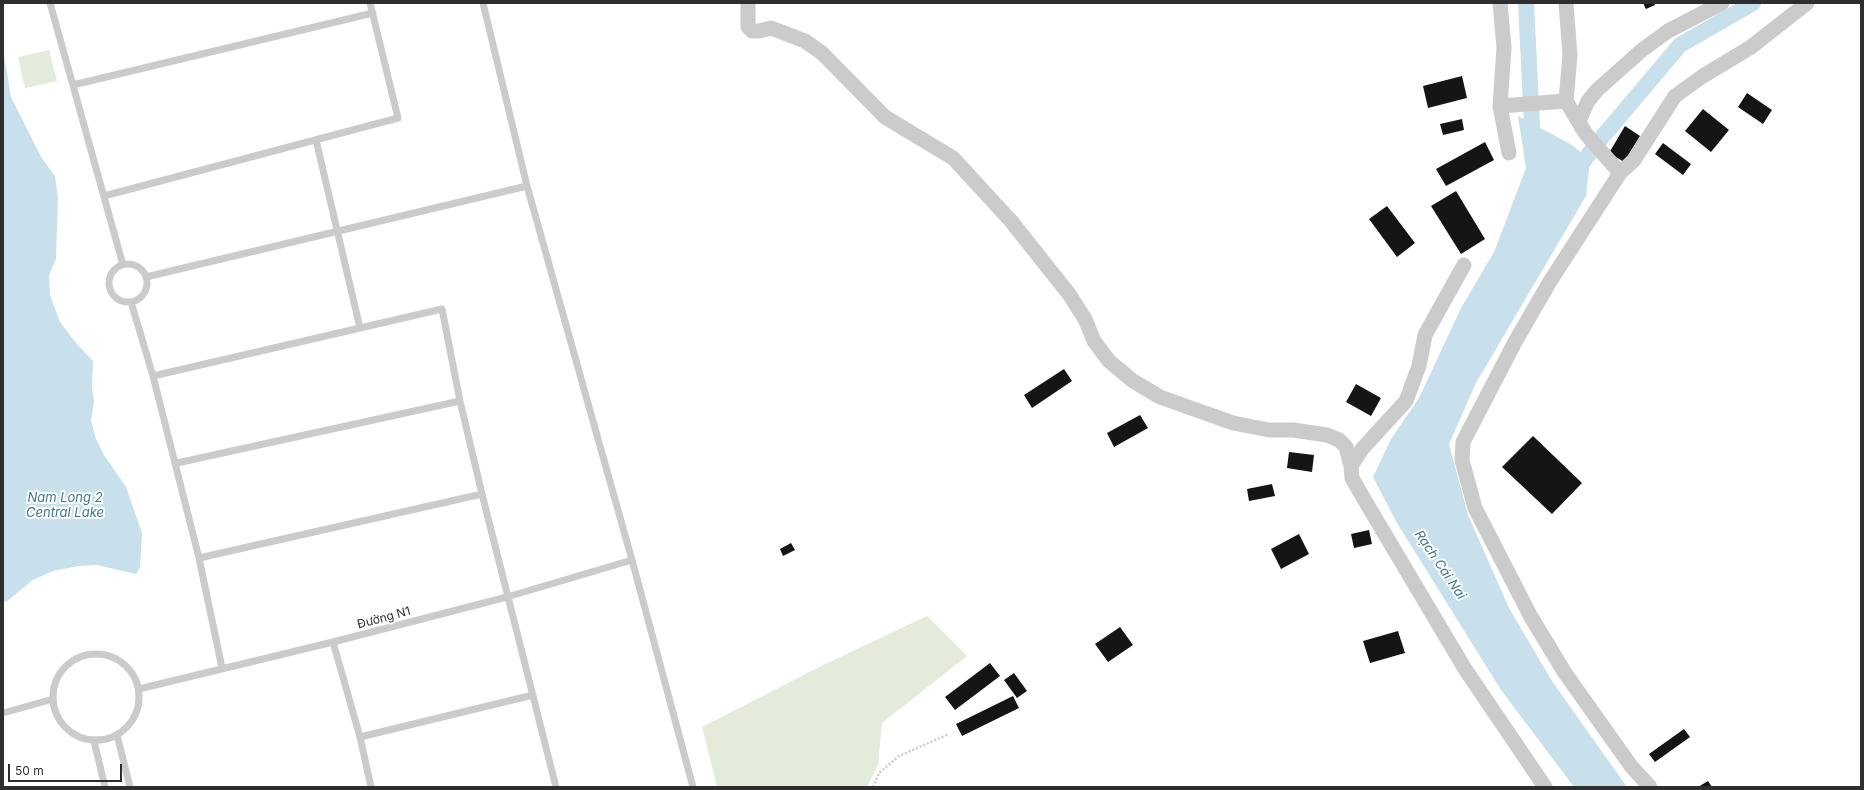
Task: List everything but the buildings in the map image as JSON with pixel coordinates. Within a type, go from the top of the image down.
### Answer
[{"type":"street","points":[[748,3],[748,27],[752,31],[759,32],[771,28],[805,41],[822,53],[885,117],[953,158],[1011,221],[1069,294],[1085,319],[1094,341],[1109,361],[1133,382],[1160,397],[1233,423],[1269,430],[1293,430],[1327,435],[1339,440],[1346,447],[1352,466],[1352,478],[1361,494],[1465,669],[1545,787]]},
{"type":"street","points":[[1500,3],[1504,48],[1504,106],[1509,153]]},
{"type":"street","points":[[1566,3],[1570,55],[1561,102],[1583,131],[1620,173]]},
{"type":"street","points":[[1583,131],[1579,121],[1588,101],[1598,90],[1642,50],[1668,31],[1722,3]]},
{"type":"street","points":[[1650,787],[1631,766],[1564,673],[1531,617],[1475,508],[1462,460],[1463,442],[1515,342],[1549,283],[1620,173],[1634,160],[1675,96],[1703,76],[1751,47],[1807,3]]},
{"type":"street","points":[[1504,106],[1561,102]]},
{"type":"street","points":[[1352,466],[1362,450],[1406,401],[1419,366],[1425,335],[1464,265]]},
{"type":"lane","points":[[50,3],[123,265]]},
{"type":"lane","points":[[104,196],[398,118],[370,3]]},
{"type":"lane","points":[[483,3],[527,186],[694,787]]},
{"type":"lane","points":[[73,85],[373,13]]},
{"type":"lane","points":[[316,140],[360,328]]},
{"type":"lane","points":[[146,277],[527,186]]},
{"type":"lane","points":[[123,265],[134,265],[144,272],[146,277],[146,288],[144,293],[141,297],[131,302],[119,299],[114,295],[109,284],[113,272],[123,265]]},
{"type":"lane","points":[[131,302],[177,464],[199,558],[222,668]]},
{"type":"lane","points":[[153,376],[442,309],[460,401],[507,597],[533,694],[554,787]]},
{"type":"lane","points":[[177,464],[460,401]]},
{"type":"lane","points":[[199,558],[482,494]]},
{"type":"lane","name":"Đường N1","points":[[139,689],[333,642],[507,597],[632,560]]},
{"type":"lane","points":[[333,642],[360,737],[371,787]]},
{"type":"lane","points":[[98,654],[112,657],[125,664],[134,676],[139,689],[140,703],[136,716],[128,727],[117,736],[106,740],[94,741],[82,738],[66,728],[55,712],[53,699],[54,685],[61,672],[71,662],[84,656],[98,654]]},
{"type":"lane","points":[[360,737],[533,694]]},
{"type":"lane","points":[[3,713],[53,699]]},
{"type":"lane","points":[[117,736],[130,787]]},
{"type":"lane","points":[[94,741],[105,787]]},
{"type":"path","points":[[873,787],[879,773],[899,756],[949,734]]},
{"type":"green space","points":[[49,50],[57,81],[25,88],[18,57]]},
{"type":"green space","points":[[927,616],[967,656],[882,723],[878,765],[867,787],[717,787],[702,727],[823,665]]},
{"type":"water","name":"Nam Long 2 Central Lake","points":[[3,8],[4,55],[11,97],[41,157],[55,176],[58,198],[56,259],[49,275],[50,295],[60,322],[76,343],[93,361],[92,388],[94,401],[91,421],[96,439],[104,455],[126,487],[142,533],[140,567],[136,574],[97,565],[79,566],[53,571],[33,580],[6,602],[3,600]]},
{"type":"water","name":"Rạch Cái Nai","points":[[1518,116],[1572,145],[1590,160],[1586,196],[1476,383],[1449,444],[1468,515],[1509,608],[1552,681],[1627,787],[1574,787],[1501,690],[1397,523],[1373,477],[1391,439],[1419,398],[1461,308],[1494,252],[1526,168]]},
{"type":"waterway","points":[[1526,3],[1533,145]]},
{"type":"waterway","points":[[1574,174],[1598,142],[1680,45],[1753,3]]}]
